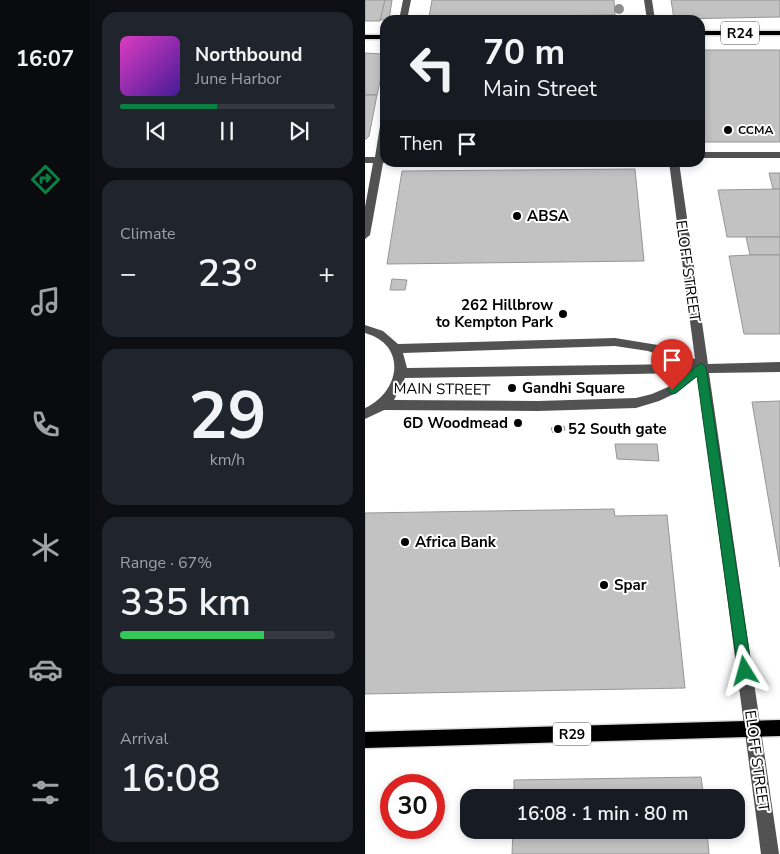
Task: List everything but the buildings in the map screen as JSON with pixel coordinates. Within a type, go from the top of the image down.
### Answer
[{"type":"main road","name":"R24","points":[[705,33],[780,32]]},
{"type":"main road","points":[[365,37],[380,36]]},
{"type":"main road","name":"R29","points":[[365,740],[780,728]]},
{"type":"street","points":[[404,15],[407,0]]},
{"type":"street","points":[[648,0],[650,15]]},
{"type":"street","points":[[705,155],[780,155]]},
{"type":"street","points":[[365,160],[380,160]]},
{"type":"street","points":[[365,235],[380,167]]},
{"type":"street","name":"ELOFF STREET","points":[[675,167],[770,854]]},
{"type":"street","points":[[365,329],[385,337],[396,349],[401,360],[401,373],[391,395],[382,405],[365,414]]},
{"type":"street","points":[[396,349],[615,342],[639,344],[665,350],[701,367]]},
{"type":"street","name":"MAIN STREET","points":[[382,405],[538,406],[637,403],[655,398],[672,390],[701,367]]},
{"type":"street","points":[[401,373],[780,367]]},
{"type":"place","name":"CCMA","points":[[728,130]]},
{"type":"place","name":"ABSA","points":[[517,216]]},
{"type":"place","name":"262 Hillbrow to Kempton Park","points":[[563,314]]},
{"type":"place","name":"Gandhi Square","points":[[512,388]]},
{"type":"place","name":"6D Woodmead","points":[[518,423]]},
{"type":"place","name":"52 South gate","points":[[558,429]]},
{"type":"place","name":"Africa Bank","points":[[405,542]]},
{"type":"place","name":"Spar","points":[[604,585]]},
{"type":"route","points":[[672,390],[701,367],[745,671]]}]
